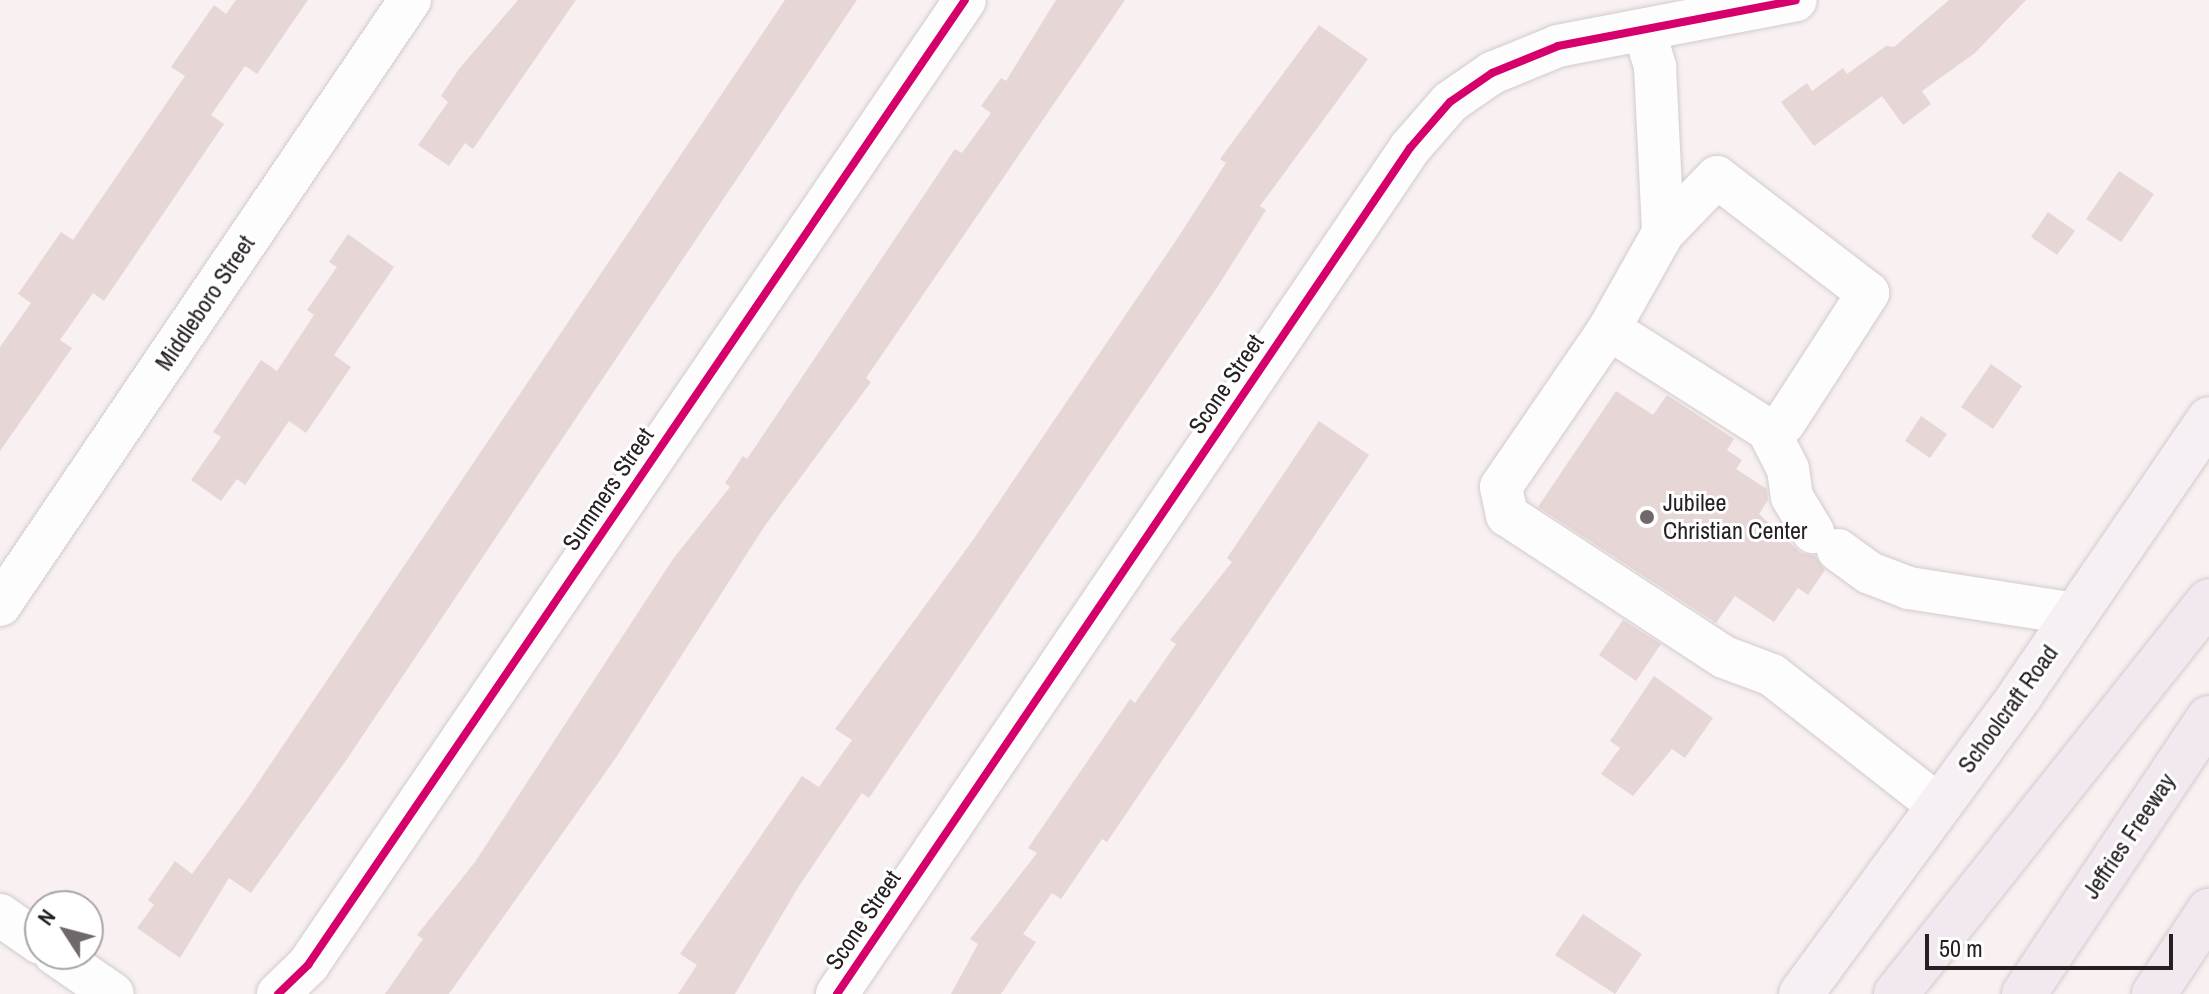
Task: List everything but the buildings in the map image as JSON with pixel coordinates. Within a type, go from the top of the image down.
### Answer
[{"type":"highway","points":[[1896,994],[2209,601]]},
{"type":"highway","name":"Jeffries Freeway","points":[[2024,994],[2209,718]]},
{"type":"highway","points":[[2154,994],[2209,911]]},
{"type":"main road","name":"Schoolcraft Road","points":[[1801,994],[1939,806],[2209,419]]},
{"type":"street","name":"Middleboro Street","points":[[0,605],[410,0]]},
{"type":"street","name":"Summers Street","points":[[278,994],[308,965],[965,0]]},
{"type":"street","name":"Scone Street","points":[[837,994],[1428,125],[1471,85],[1522,57],[1750,4],[1796,0]]},
{"type":"street","points":[[1644,30],[1655,67],[1663,233]]},
{"type":"street","points":[[1768,430],[1784,423],[1868,293],[1717,177],[1663,233],[1609,329],[1501,487],[1507,515],[1724,657],[1772,675],[1939,806]]},
{"type":"street","points":[[1609,329],[1768,430],[1788,469],[1792,497],[1826,541],[1870,573],[1909,588],[2075,614]]},
{"type":"street","points":[[0,915],[24,932]]},
{"type":"street","points":[[78,970],[113,994]]},
{"type":"cycle path","points":[[278,994],[308,965],[965,0]]},
{"type":"cycle path","points":[[837,994],[1410,148],[1450,102],[1492,73],[1558,46],[1796,0]]},
{"type":"place","name":"Jubilee Christian Center","points":[[1647,517]]}]
